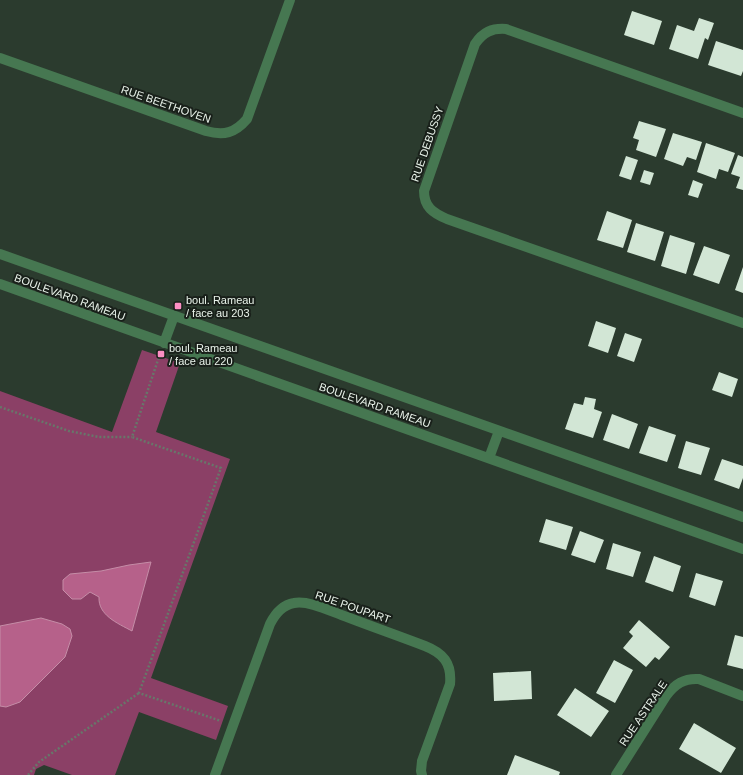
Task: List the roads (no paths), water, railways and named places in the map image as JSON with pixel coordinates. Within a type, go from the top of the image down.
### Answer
[{"type":"street","name":"RUE BEETHOVEN","points":[[0,58],[206,131],[223,133],[240,127],[247,118],[290,0]]},
{"type":"street","name":"RUE DEBUSSY","points":[[743,113],[506,29],[499,28],[492,30],[479,38],[475,44],[424,191],[426,204],[430,210],[437,215],[743,323]]},
{"type":"street","name":"BOULEVARD RAMEAU","points":[[0,254],[743,517]]},
{"type":"street","name":"BOULEVARD RAMEAU","points":[[0,284],[743,549]]},
{"type":"street","points":[[164,343],[174,316]]},
{"type":"street","points":[[488,458],[498,431]]},
{"type":"street","name":"RUE POUPART","points":[[216,775],[270,624],[279,610],[297,602],[318,607],[433,649],[445,658],[450,670],[450,684],[422,761],[422,775]]},
{"type":"street","name":"RUE ASTRALE","points":[[616,775],[666,696],[675,685],[680,682],[699,679],[743,696]]},
{"type":"place","name":"boul. Rameau / face au 203","points":[[178,306]]},
{"type":"place","name":"boul. Rameau / face au 220","points":[[161,354]]}]
